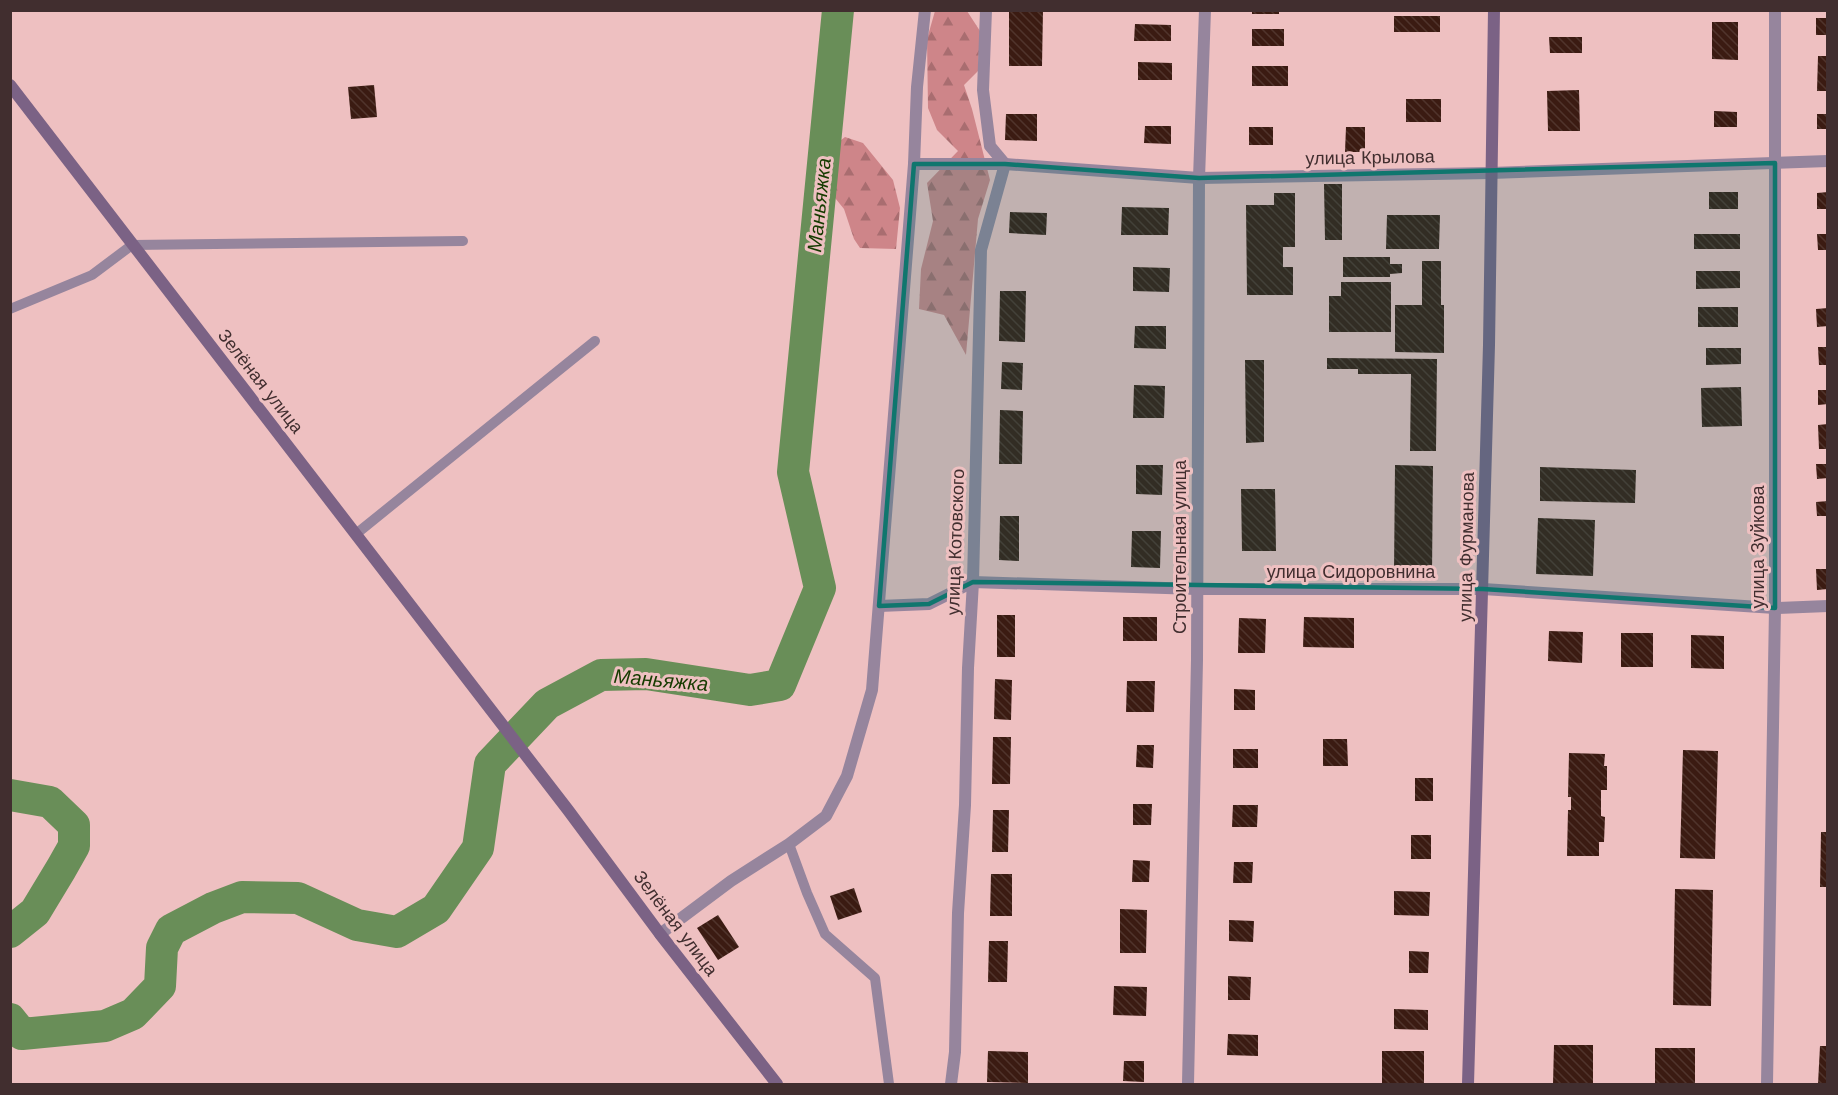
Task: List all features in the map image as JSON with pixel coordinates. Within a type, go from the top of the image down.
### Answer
[{"type":"street","points":[[660,934],[731,881],[789,844],[826,816],[847,776],[872,690],[914,164],[916,87],[925,10]]},
{"type":"street","points":[[986,10],[982,90],[990,146],[1005,164]]},
{"type":"street","name":"Строительная улица","points":[[1188,1084],[1197,589],[1199,178],[1205,10]]},
{"type":"street","name":"улица Фурманова","points":[[1468,1084],[1489,345],[1494,10]]},
{"type":"street","name":"улица Зуйкова","points":[[1767,1084],[1775,608],[1775,10]]},
{"type":"street","name":"Зелёная улица","points":[[10,85],[777,1084]]},
{"type":"street","name":"улица Крылова","points":[[914,164],[1005,164],[1199,178],[1491,173],[1827,161]]},
{"type":"street","name":"улица Котовского","points":[[951,1084],[955,1052],[958,913],[965,805],[981,250],[1005,164]]},
{"type":"street","name":"улица Сидоровнина","points":[[879,606],[928,604],[973,582],[1197,589],[1483,589],[1775,608],[1827,606]]},
{"type":"lane","points":[[10,309],[92,275],[132,245],[462,241]]},
{"type":"lane","points":[[356,534],[595,341]]},
{"type":"lane","points":[[789,844],[825,934],[875,978],[889,1084]]},
{"type":"highlighted area","points":[[1775,163],[1775,608],[1483,589],[973,582],[929,604],[879,606],[914,164],[1005,164],[1199,178]]},
{"type":"green space","points":[[935,11],[967,11],[980,31],[978,71],[964,85],[990,180],[978,219],[966,355],[944,315],[919,309],[921,269],[933,221],[927,183],[958,151],[937,130],[928,108],[927,39]]},
{"type":"green space","points":[[845,137],[863,143],[893,180],[900,208],[896,249],[860,248],[854,239],[844,209],[827,188],[832,147]]},
{"type":"building","points":[[1009,10],[1043,10],[1042,66],[1009,66]]},
{"type":"building","points":[[1252,10],[1279,10],[1279,14],[1252,14]]},
{"type":"building","points":[[1394,16],[1440,16],[1440,32],[1394,32]]},
{"type":"building","points":[[1816,18],[1828,18],[1828,35],[1816,35]]},
{"type":"building","points":[[1712,22],[1738,22],[1738,60],[1712,59]]},
{"type":"building","points":[[1135,24],[1171,25],[1171,41],[1134,41]]},
{"type":"building","points":[[1252,29],[1284,29],[1284,46],[1252,46]]},
{"type":"building","points":[[1549,37],[1582,37],[1582,53],[1550,53]]},
{"type":"building","points":[[1818,56],[1828,56],[1828,91],[1817,91]]},
{"type":"building","points":[[1138,62],[1172,63],[1172,80],[1138,80]]},
{"type":"building","points":[[1252,66],[1288,66],[1288,86],[1252,86]]},
{"type":"building","points":[[374,85],[377,117],[351,119],[348,87]]},
{"type":"building","points":[[1579,90],[1580,131],[1548,131],[1547,91]]},
{"type":"building","points":[[1406,99],[1441,99],[1441,122],[1406,122]]},
{"type":"building","points":[[1714,111],[1737,112],[1737,127],[1714,127]]},
{"type":"building","points":[[1006,114],[1037,114],[1037,141],[1005,140]]},
{"type":"building","points":[[1817,114],[1828,114],[1828,129],[1817,129]]},
{"type":"building","points":[[1145,126],[1171,126],[1171,144],[1144,143]]},
{"type":"building","points":[[1249,127],[1273,127],[1273,145],[1249,145]]},
{"type":"building","points":[[1346,127],[1365,127],[1365,152],[1345,152]]},
{"type":"building","points":[[1324,184],[1342,184],[1342,240],[1325,240]]},
{"type":"building","points":[[1709,192],[1738,192],[1738,209],[1709,209]]},
{"type":"building","points":[[1828,192],[1828,209],[1817,209],[1817,193]]},
{"type":"building","points":[[1274,193],[1295,193],[1295,247],[1283,247],[1283,267],[1293,267],[1293,295],[1247,295],[1246,205],[1274,205]]},
{"type":"building","points":[[1122,207],[1169,208],[1168,235],[1121,235]]},
{"type":"building","points":[[1010,212],[1047,213],[1046,235],[1009,233]]},
{"type":"building","points":[[1387,215],[1440,215],[1439,249],[1386,249]]},
{"type":"building","points":[[1694,234],[1740,234],[1740,249],[1694,249]]},
{"type":"building","points":[[1817,234],[1828,234],[1828,250],[1818,250]]},
{"type":"building","points":[[1343,257],[1390,257],[1390,264],[1402,264],[1402,273],[1390,274],[1390,277],[1343,277]]},
{"type":"building","points":[[1422,261],[1441,261],[1444,353],[1395,352],[1395,305],[1422,305]]},
{"type":"building","points":[[1133,267],[1170,268],[1169,292],[1133,291]]},
{"type":"building","points":[[1696,271],[1740,271],[1740,288],[1696,289]]},
{"type":"building","points":[[1341,282],[1391,282],[1391,332],[1329,332],[1329,296],[1341,296]]},
{"type":"building","points":[[1000,291],[1026,291],[1025,342],[999,341]]},
{"type":"building","points":[[1698,307],[1738,307],[1738,327],[1698,327]]},
{"type":"building","points":[[1828,308],[1828,326],[1817,327],[1816,309]]},
{"type":"building","points":[[1135,326],[1166,326],[1166,349],[1134,348]]},
{"type":"building","points":[[1818,347],[1828,347],[1828,365],[1819,365]]},
{"type":"building","points":[[1706,348],[1741,348],[1741,364],[1706,365]]},
{"type":"building","points":[[1327,358],[1437,359],[1436,451],[1410,451],[1411,374],[1358,374],[1358,369],[1327,369]]},
{"type":"building","points":[[1245,360],[1264,360],[1264,442],[1246,443]]},
{"type":"building","points":[[1002,362],[1023,363],[1022,390],[1001,389]]},
{"type":"building","points":[[1134,385],[1165,386],[1164,418],[1133,418]]},
{"type":"building","points":[[1741,387],[1742,426],[1702,427],[1701,388]]},
{"type":"building","points":[[1818,390],[1828,390],[1828,404],[1818,405]]},
{"type":"building","points":[[1000,410],[1023,411],[1022,464],[999,464]]},
{"type":"building","points":[[1828,424],[1828,449],[1819,449],[1818,425]]},
{"type":"building","points":[[1816,464],[1828,464],[1828,478],[1817,479]]},
{"type":"building","points":[[1136,465],[1163,465],[1162,495],[1136,494]]},
{"type":"building","points":[[1395,465],[1433,466],[1432,574],[1394,573]]},
{"type":"building","points":[[1540,467],[1636,470],[1635,503],[1540,501]]},
{"type":"building","points":[[1241,489],[1275,489],[1276,551],[1242,551]]},
{"type":"building","points":[[1828,501],[1828,516],[1817,516],[1816,502]]},
{"type":"building","points":[[1000,516],[1019,516],[1019,561],[999,560]]},
{"type":"building","points":[[1538,518],[1595,520],[1593,576],[1536,574]]},
{"type":"building","points":[[1132,531],[1161,531],[1160,568],[1131,567]]},
{"type":"building","points":[[1816,569],[1828,569],[1828,589],[1817,590]]},
{"type":"building","points":[[997,615],[1015,615],[1015,657],[997,657]]},
{"type":"building","points":[[1123,617],[1157,617],[1157,641],[1123,641]]},
{"type":"building","points":[[1304,617],[1354,618],[1354,648],[1303,647]]},
{"type":"building","points":[[1239,618],[1266,619],[1265,653],[1238,653]]},
{"type":"building","points":[[1549,631],[1583,632],[1582,663],[1548,661]]},
{"type":"building","points":[[1621,633],[1653,633],[1653,667],[1621,667]]},
{"type":"building","points":[[1691,635],[1724,636],[1724,669],[1691,668]]},
{"type":"building","points":[[995,679],[1012,680],[1011,720],[994,719]]},
{"type":"building","points":[[1127,681],[1155,681],[1154,712],[1126,712]]},
{"type":"building","points":[[1234,689],[1255,690],[1255,710],[1234,710]]},
{"type":"building","points":[[993,737],[1011,737],[1010,784],[992,784]]},
{"type":"building","points":[[1323,739],[1347,739],[1348,766],[1323,766]]},
{"type":"building","points":[[1137,745],[1154,745],[1153,768],[1136,767]]},
{"type":"building","points":[[1233,749],[1258,749],[1258,768],[1233,768]]},
{"type":"building","points":[[1683,750],[1718,751],[1715,859],[1680,858]]},
{"type":"building","points":[[1569,753],[1605,754],[1607,790],[1601,790],[1601,816],[1605,817],[1604,842],[1599,842],[1599,856],[1567,856],[1568,810],[1571,810],[1571,797],[1568,797]]},
{"type":"building","points":[[1415,778],[1433,778],[1433,801],[1415,801]]},
{"type":"building","points":[[1133,804],[1152,804],[1151,825],[1133,825]]},
{"type":"building","points":[[1233,805],[1258,805],[1257,827],[1232,827]]},
{"type":"building","points":[[993,810],[1009,810],[1008,852],[992,852]]},
{"type":"building","points":[[1821,832],[1828,832],[1828,887],[1820,887]]},
{"type":"building","points":[[1411,835],[1431,835],[1431,859],[1411,859]]},
{"type":"building","points":[[1133,860],[1150,861],[1149,882],[1132,882]]},
{"type":"building","points":[[1234,862],[1253,862],[1252,883],[1233,883]]},
{"type":"building","points":[[991,874],[1012,874],[1012,916],[990,916]]},
{"type":"building","points":[[854,888],[862,912],[838,920],[830,896]]},
{"type":"building","points":[[1675,889],[1713,890],[1711,1006],[1673,1005]]},
{"type":"building","points":[[1394,891],[1430,892],[1429,916],[1394,915]]},
{"type":"building","points":[[1120,909],[1147,910],[1146,953],[1120,953]]},
{"type":"building","points":[[718,915],[739,947],[718,960],[697,928]]},
{"type":"building","points":[[1229,920],[1254,921],[1253,942],[1229,941]]},
{"type":"building","points":[[989,941],[1008,941],[1007,982],[988,982]]},
{"type":"building","points":[[1409,951],[1429,952],[1428,973],[1409,973]]},
{"type":"building","points":[[1228,976],[1251,977],[1250,1000],[1228,1000]]},
{"type":"building","points":[[1114,986],[1147,987],[1146,1016],[1113,1015]]},
{"type":"building","points":[[1394,1009],[1428,1010],[1428,1030],[1394,1029]]},
{"type":"building","points":[[1228,1034],[1258,1035],[1258,1056],[1227,1055]]},
{"type":"building","points":[[1554,1045],[1593,1045],[1593,1084],[1553,1084]]},
{"type":"building","points":[[1820,1046],[1828,1046],[1828,1084],[1818,1084]]},
{"type":"building","points":[[1655,1048],[1695,1048],[1695,1084],[1655,1084]]},
{"type":"building","points":[[988,1051],[1028,1052],[1028,1083],[987,1082]]},
{"type":"building","points":[[1382,1051],[1424,1051],[1424,1084],[1382,1084]]},
{"type":"building","points":[[1124,1061],[1144,1061],[1144,1082],[1123,1081]]},
{"type":"waterway","name":"Маньяжка","points":[[10,1019],[22,1034],[105,1026],[133,1014],[160,986],[162,948],[171,930],[213,908],[242,897],[298,898],[357,925],[397,932],[436,909],[478,848],[490,764],[547,704],[601,675],[646,674],[750,690],[780,685],[820,588],[793,472],[838,10]]},
{"type":"waterway","name":"Маньяжка","points":[[10,795],[50,802],[74,825],[74,846],[61,869],[35,912],[10,932]]}]
